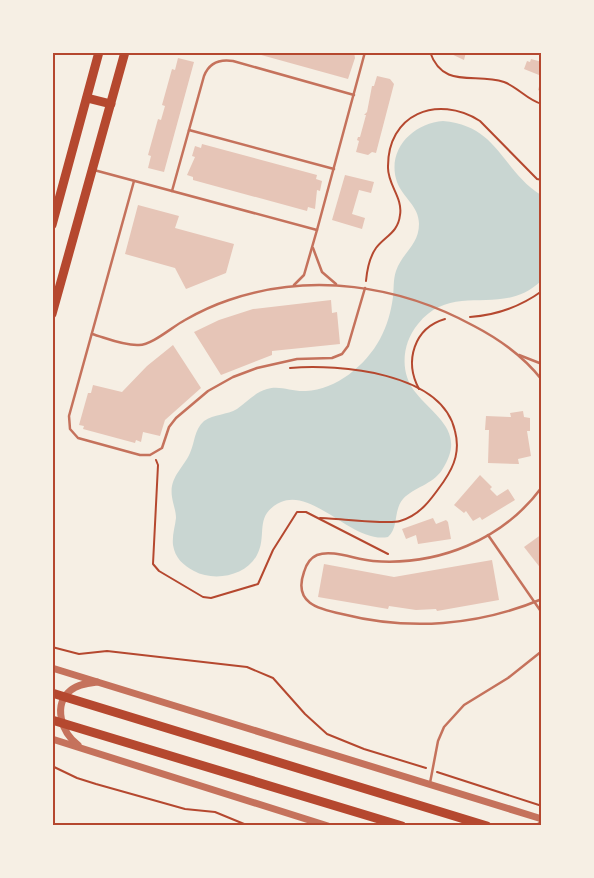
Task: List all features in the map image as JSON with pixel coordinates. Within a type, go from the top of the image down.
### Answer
[{"type":"main road","points":[[52,225],[99,52]]},
{"type":"main road","points":[[52,314],[125,52]]},
{"type":"main road","points":[[87,98],[111,104]]},
{"type":"main road","points":[[52,693],[487,826]]},
{"type":"main road","points":[[52,720],[402,826]]},
{"type":"street","points":[[52,668],[100,681],[542,819]]},
{"type":"street","points":[[82,748],[68,737],[62,721],[62,706],[64,699],[71,690],[82,684],[100,681]]},
{"type":"street","points":[[52,740],[328,826]]},
{"type":"lane","points":[[293,286],[304,275],[365,52]]},
{"type":"lane","points":[[172,191],[206,72],[218,61],[233,62],[354,95]]},
{"type":"lane","points":[[189,130],[334,169]]},
{"type":"lane","points":[[92,169],[317,230]]},
{"type":"lane","points":[[134,181],[68,416],[70,429],[83,440],[140,455],[150,455],[162,448],[169,427],[176,418],[208,391],[232,377],[282,361],[332,358],[342,354],[348,346],[365,288]]},
{"type":"lane","points":[[313,244],[315,257],[326,278],[340,286]]},
{"type":"lane","points":[[92,334],[134,345],[147,344],[173,327],[212,306],[262,290],[293,286],[365,288],[410,298],[448,312],[482,330],[516,354],[542,380]]},
{"type":"lane","points":[[516,354],[542,364]]},
{"type":"lane","points":[[542,486],[518,514],[488,535],[450,552],[402,561],[360,560],[331,554],[321,554],[311,559],[306,566],[301,580],[301,590],[305,598],[312,604],[330,612],[401,624],[469,620],[542,599]]},
{"type":"lane","points":[[488,535],[542,613]]},
{"type":"lane","points":[[430,783],[438,741],[444,727],[464,705],[508,678],[542,651]]},
{"type":"path","points":[[430,52],[434,62],[447,74],[462,79],[480,78],[507,83],[527,98],[542,104]]},
{"type":"path","points":[[365,288],[370,259],[376,248],[392,234],[399,221],[400,205],[391,183],[388,166],[390,149],[395,134],[411,117],[437,108],[464,112],[480,121],[528,171],[542,180]]},
{"type":"path","points":[[419,389],[412,372],[412,353],[424,331],[432,324],[448,318],[502,312],[523,303],[542,290]]},
{"type":"path","points":[[289,368],[325,366],[349,369],[383,376],[413,386],[437,398],[445,407],[454,425],[458,446],[451,470],[426,506],[399,522],[318,518]]},
{"type":"path","points":[[150,455],[158,461],[153,564],[159,571],[203,597],[211,598],[258,584],[292,515],[301,510],[402,561]]},
{"type":"path","points":[[52,647],[79,654],[107,650],[247,667],[273,678],[305,714],[327,734],[364,749],[542,806]]},
{"type":"path","points":[[52,766],[76,778],[185,809],[215,812],[249,826]]},
{"type":"shaded area","points":[[443,121],[462,125],[476,131],[488,140],[517,174],[541,195],[541,281],[526,292],[510,298],[446,304],[432,311],[418,324],[413,332],[406,349],[405,367],[407,376],[416,393],[446,426],[450,435],[449,457],[442,470],[428,483],[403,499],[398,509],[394,529],[388,537],[375,537],[361,533],[307,503],[294,500],[281,502],[272,507],[267,513],[264,519],[260,548],[252,562],[245,568],[229,575],[220,576],[211,576],[194,571],[180,561],[174,550],[173,538],[176,513],[172,490],[177,474],[190,453],[198,428],[204,421],[237,409],[254,395],[267,389],[277,388],[306,391],[328,386],[349,374],[367,358],[385,329],[391,308],[396,271],[416,238],[419,224],[414,207],[397,182],[395,159],[399,149],[412,133],[432,123]]},
{"type":"building","points":[[354,52],[355,58],[348,79],[254,53]]},
{"type":"building","points":[[447,52],[466,52],[464,60]]},
{"type":"building","points":[[178,58],[194,62],[164,172],[148,168],[151,156],[148,155],[158,119],[161,120],[165,106],[162,105],[172,69],[175,70]]},
{"type":"building","points":[[531,59],[542,62],[539,75],[524,69],[527,61],[530,62]]},
{"type":"building","points":[[377,76],[390,79],[394,84],[376,153],[372,152],[368,155],[356,152],[359,141],[357,140],[360,137],[372,86],[374,86]]},
{"type":"building","points":[[542,79],[542,92],[538,90]]},
{"type":"building","points":[[202,144],[317,175],[316,179],[322,181],[320,191],[317,190],[315,209],[308,207],[307,211],[193,180],[193,177],[187,175],[195,157],[192,156],[195,146],[201,148]]},
{"type":"building","points":[[345,175],[374,182],[371,193],[359,190],[352,214],[365,218],[362,229],[332,220]]},
{"type":"building","points":[[138,205],[179,216],[175,228],[234,244],[226,273],[186,289],[175,268],[125,254]]},
{"type":"building","points":[[331,300],[332,313],[337,312],[340,344],[272,351],[272,355],[221,375],[194,332],[219,320],[253,309]]},
{"type":"building","points":[[173,345],[201,388],[165,420],[160,436],[143,432],[141,442],[136,440],[135,443],[83,429],[84,426],[79,425],[88,393],[91,393],[93,385],[122,392],[147,366]]},
{"type":"building","points":[[523,411],[524,417],[530,418],[530,431],[527,431],[531,456],[518,459],[519,464],[488,463],[489,430],[485,430],[486,416],[511,417],[510,413]]},
{"type":"building","points":[[480,475],[492,487],[490,489],[497,496],[508,489],[515,500],[482,520],[480,517],[473,521],[466,511],[464,513],[454,505]]},
{"type":"building","points":[[433,518],[436,524],[446,520],[448,522],[451,539],[418,544],[416,535],[406,539],[402,529]]},
{"type":"building","points":[[542,534],[542,570],[524,547]]},
{"type":"building","points":[[492,560],[499,600],[437,611],[436,609],[416,610],[389,606],[388,609],[318,597],[324,564],[394,577]]},
{"type":"railway","points":[[537,826],[542,819]]}]
